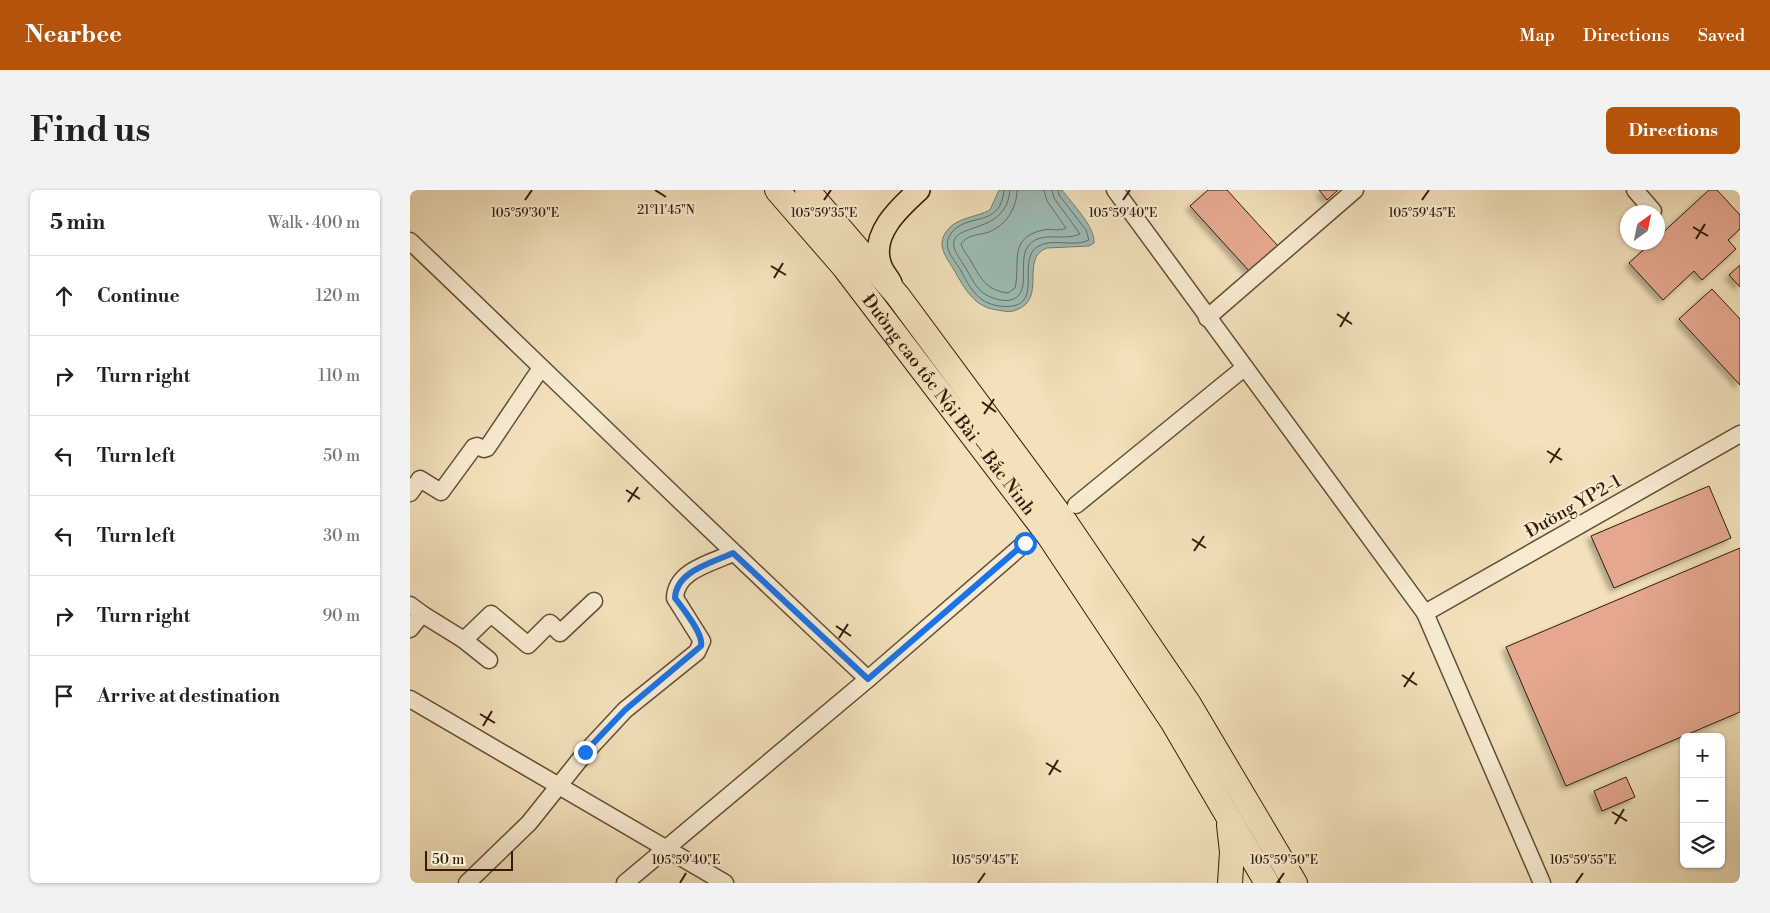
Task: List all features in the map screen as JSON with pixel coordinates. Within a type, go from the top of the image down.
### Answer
[{"type":"highway","name":"Đường cao tốc Nội Bài – Bắc Ninh","points":[[777,190],[844,267],[1048,536],[1172,720],[1267,883]]},
{"type":"highway","name":"Đường cao tốc Nội Bài – Bắc Ninh","points":[[807,190],[898,296],[1066,523],[1178,687],[1295,883]]},
{"type":"highway","points":[[1228,815],[1232,852],[1230,883]]},
{"type":"main road","points":[[898,296],[880,264],[883,231],[898,210],[919,190]]},
{"type":"street","points":[[1115,190],[1207,318],[1425,612],[1542,883]]},
{"type":"street","points":[[1207,318],[1355,190]]},
{"type":"street","points":[[1635,190],[1648,205]]},
{"type":"street","points":[[412,248],[646,466],[733,553],[868,679]]},
{"type":"street","points":[[413,483],[420,479],[441,492],[474,447],[487,448],[541,368]]},
{"type":"street","points":[[1076,505],[1244,368]]},
{"type":"street","name":"Đường YP2-1","points":[[1425,612],[1740,434]]},
{"type":"street","points":[[625,883],[868,679],[1025,543]]},
{"type":"street","points":[[467,883],[529,823],[585,752],[625,710],[701,646],[700,634],[675,598],[675,592],[686,575],[733,553]]},
{"type":"street","points":[[464,640],[490,614],[528,645],[550,623],[560,633],[594,601]]},
{"type":"street","points":[[410,629],[416,609],[464,640],[489,660]]},
{"type":"street","points":[[413,704],[559,786],[725,883]]},
{"type":"water","points":[[999,190],[1062,190],[1077,208],[1094,237],[1094,243],[1089,246],[1047,248],[1039,253],[1033,269],[1030,297],[1025,305],[1011,311],[989,308],[976,301],[962,284],[942,247],[943,237],[950,227],[955,223],[990,210]]},
{"type":"building","points":[[1208,190],[1227,190],[1278,246],[1250,272],[1190,206]]},
{"type":"building","points":[[1319,190],[1338,190],[1327,200]]},
{"type":"building","points":[[1709,190],[1717,190],[1740,215],[1740,229],[1728,240],[1736,249],[1702,280],[1694,271],[1663,300],[1629,263],[1643,250],[1665,250],[1665,231]]},
{"type":"building","points":[[1740,265],[1740,287],[1729,275]]},
{"type":"building","points":[[1712,289],[1740,319],[1740,385],[1679,319]]},
{"type":"building","points":[[1709,486],[1731,538],[1614,588],[1591,536]]},
{"type":"building","points":[[1740,548],[1740,712],[1691,733],[1680,733],[1680,738],[1566,786],[1506,647]]},
{"type":"building","points":[[1626,777],[1635,797],[1602,811],[1594,791]]},
{"type":"route","points":[[585,752],[625,710],[701,646],[700,634],[675,598],[675,592],[686,575],[733,553],[868,679],[1025,543]]}]
